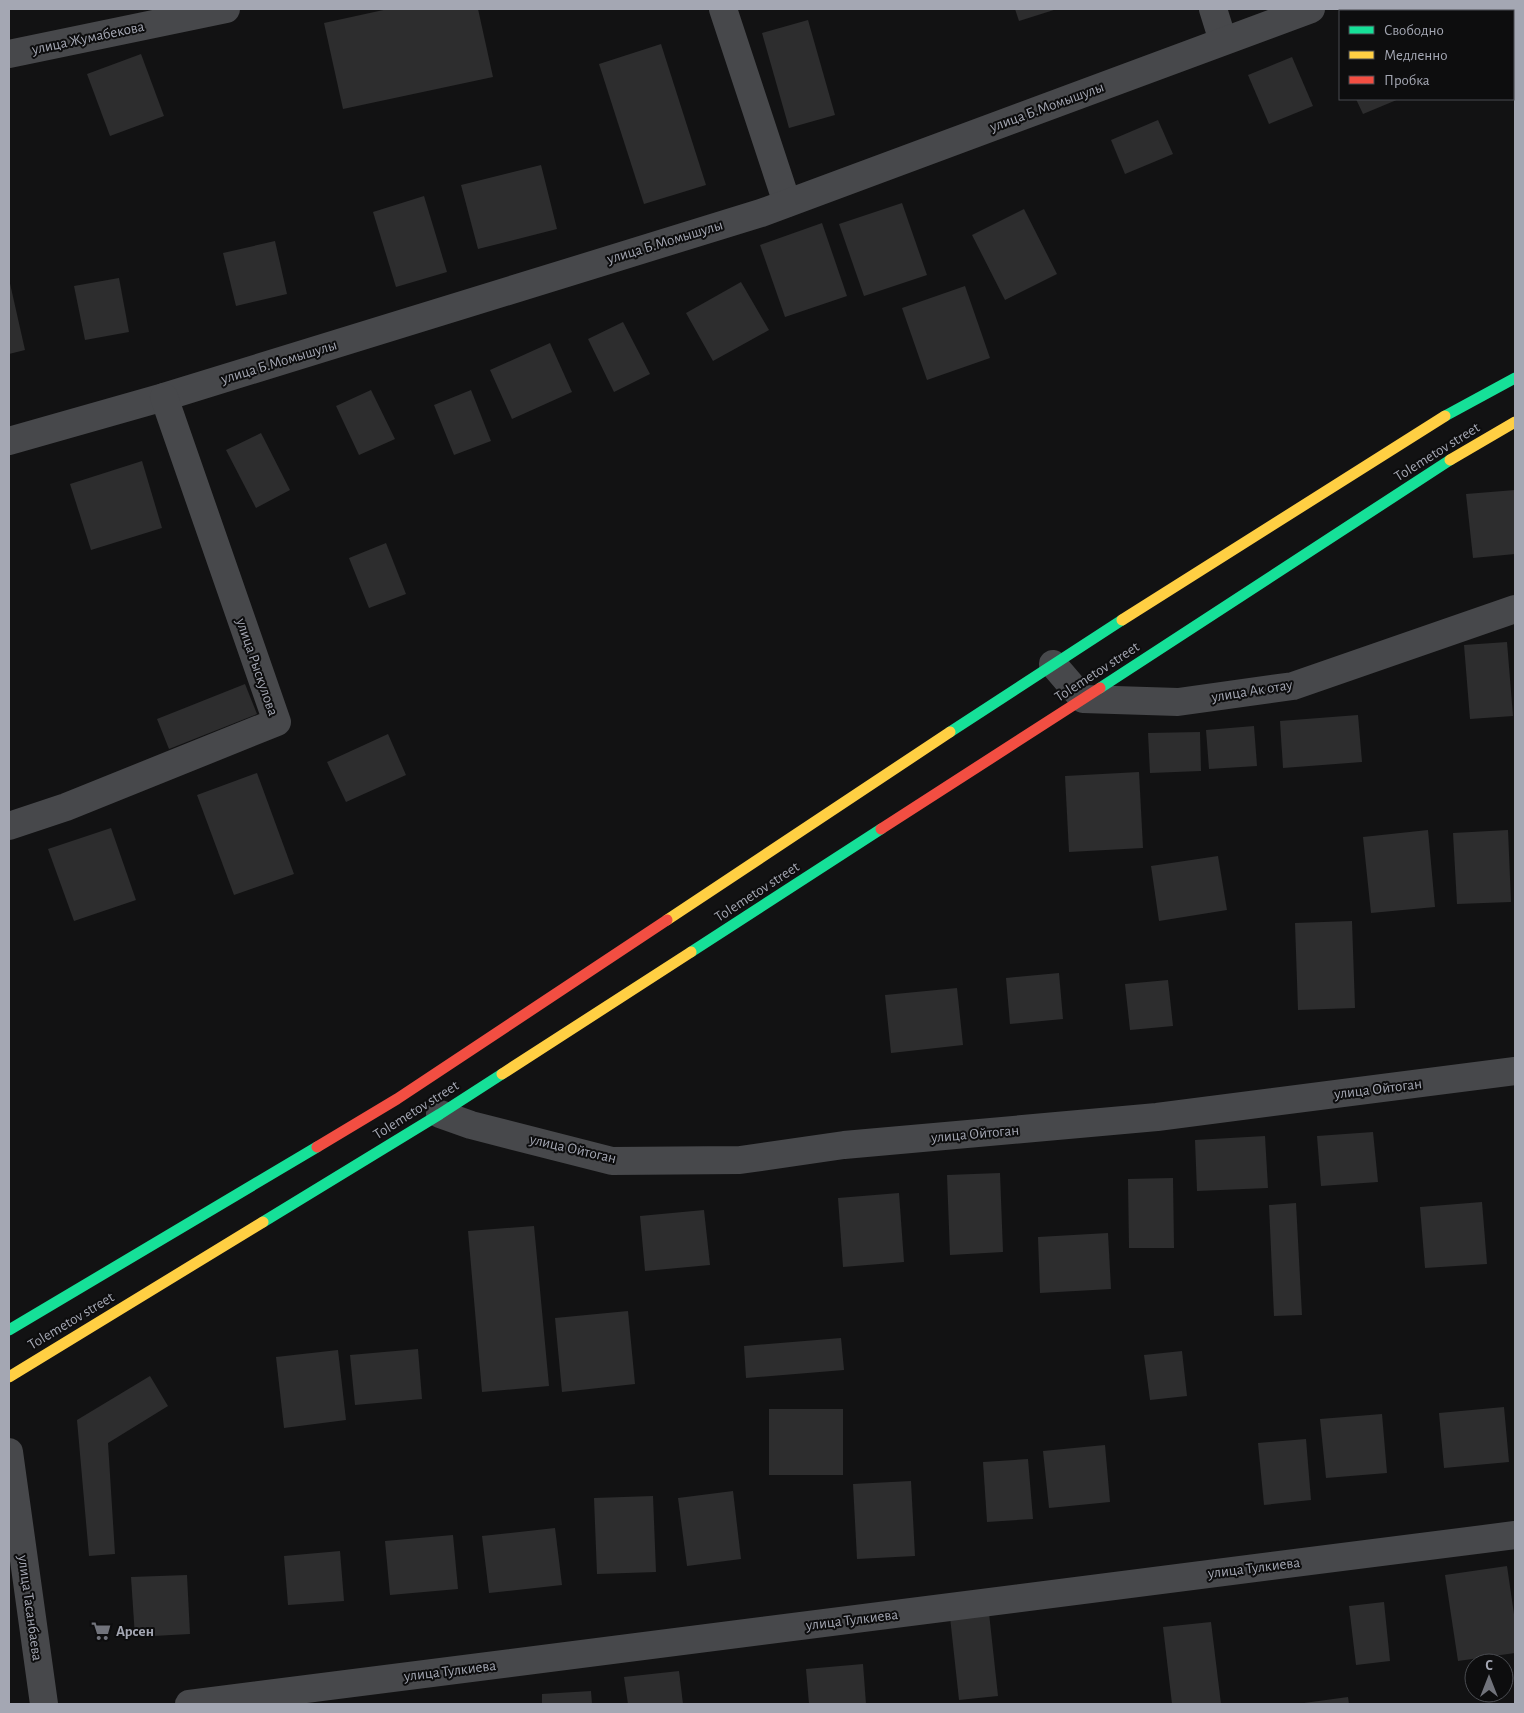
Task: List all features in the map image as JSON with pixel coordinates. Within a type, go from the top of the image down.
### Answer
[{"type":"main road","name":"Tolemetov street","points":[[9,1330],[397,1099],[1053,664],[1446,415],[1515,378]]},
{"type":"main road","name":"Tolemetov street","points":[[9,1377],[440,1114],[1463,451],[1515,422]]},
{"type":"street","name":"улица Жумабекова","points":[[9,54],[226,9]]},
{"type":"street","points":[[723,9],[787,203]]},
{"type":"street","points":[[1213,9],[1223,41]]},
{"type":"street","name":"улица Б.Момышулы","points":[[9,441],[164,397],[787,203],[1310,9]]},
{"type":"street","name":"улица Рыскулова","points":[[9,826],[66,807],[276,722],[164,397]]},
{"type":"street","name":"улица Ак отау","points":[[1083,699],[1178,702],[1293,686],[1515,609]]},
{"type":"street","points":[[1053,664],[1083,699]]},
{"type":"street","name":"улица Ойтоган","points":[[440,1114],[471,1125],[612,1161],[740,1160],[844,1145],[1157,1117],[1515,1071]]},
{"type":"street","name":"улица Тасанбаева","points":[[9,1452],[44,1704]]},
{"type":"street","name":"улица Тулкиева","points":[[188,1704],[1515,1535]]},
{"type":"building","points":[[388,9],[478,9],[493,77],[343,109],[324,23]]},
{"type":"building","points":[[1015,9],[1057,9],[1019,21]]},
{"type":"building","points":[[1515,9],[1515,38],[1514,10],[1506,10]]},
{"type":"building","points":[[808,20],[835,115],[789,128],[762,33]]},
{"type":"building","points":[[661,44],[706,185],[644,204],[599,64]]},
{"type":"building","points":[[141,54],[164,116],[110,136],[87,74]]},
{"type":"building","points":[[1292,57],[1313,106],[1269,124],[1248,75]]},
{"type":"building","points":[[1356,100],[1397,100],[1363,114]]},
{"type":"building","points":[[1158,120],[1173,154],[1125,174],[1111,140]]},
{"type":"building","points":[[541,165],[557,229],[478,249],[461,185]]},
{"type":"building","points":[[424,196],[447,272],[396,287],[373,212]]},
{"type":"building","points":[[902,203],[927,275],[864,296],[839,224]]},
{"type":"building","points":[[1024,209],[1057,274],[1005,300],[972,235]]},
{"type":"building","points":[[822,223],[847,296],[785,317],[760,245]]},
{"type":"building","points":[[275,241],[287,294],[236,306],[223,253]]},
{"type":"building","points":[[119,278],[129,332],[85,340],[74,286]]},
{"type":"building","points":[[9,279],[25,350],[9,354]]},
{"type":"building","points":[[741,282],[769,330],[713,361],[686,313]]},
{"type":"building","points":[[965,286],[990,358],[927,380],[902,308]]},
{"type":"building","points":[[623,322],[650,374],[614,392],[588,339]]},
{"type":"building","points":[[550,343],[572,392],[512,419],[490,370]]},
{"type":"building","points":[[371,390],[395,439],[359,455],[336,406]]},
{"type":"building","points":[[471,390],[491,441],[454,455],[434,405]]},
{"type":"building","points":[[261,433],[290,490],[256,508],[226,450]]},
{"type":"building","points":[[142,461],[162,528],[91,550],[70,484]]},
{"type":"building","points":[[1515,490],[1515,554],[1473,558],[1466,494]]},
{"type":"building","points":[[386,543],[406,594],[369,608],[349,558]]},
{"type":"building","points":[[1507,642],[1513,716],[1470,719],[1464,645]]},
{"type":"building","points":[[245,684],[257,714],[169,749],[157,719]]},
{"type":"building","points":[[1358,715],[1362,762],[1283,768],[1280,721]]},
{"type":"building","points":[[1254,726],[1257,766],[1209,769],[1206,730]]},
{"type":"building","points":[[1200,732],[1201,771],[1150,773],[1148,733]]},
{"type":"building","points":[[388,734],[406,775],[346,802],[327,762]]},
{"type":"building","points":[[1139,772],[1143,848],[1069,852],[1065,776]]},
{"type":"building","points":[[257,773],[294,874],[234,895],[197,795]]},
{"type":"building","points":[[111,828],[136,900],[74,921],[48,849]]},
{"type":"building","points":[[1428,830],[1435,907],[1371,913],[1363,837]]},
{"type":"building","points":[[1508,830],[1511,902],[1457,904],[1453,833]]},
{"type":"building","points":[[1218,856],[1227,910],[1159,921],[1151,866]]},
{"type":"building","points":[[1352,921],[1355,1008],[1298,1010],[1295,923]]},
{"type":"building","points":[[1059,973],[1063,1019],[1010,1024],[1006,978]]},
{"type":"building","points":[[1168,980],[1173,1026],[1130,1030],[1125,984]]},
{"type":"building","points":[[957,988],[963,1045],[891,1053],[885,995]]},
{"type":"building","points":[[1373,1132],[1378,1182],[1321,1186],[1317,1136]]},
{"type":"building","points":[[1265,1136],[1268,1188],[1197,1191],[1195,1140]]},
{"type":"building","points":[[1000,1173],[1003,1252],[950,1255],[947,1175]]},
{"type":"building","points":[[1173,1178],[1174,1248],[1129,1248],[1128,1179]]},
{"type":"building","points":[[899,1193],[904,1262],[843,1267],[838,1198]]},
{"type":"building","points":[[1482,1202],[1487,1264],[1425,1268],[1420,1207]]},
{"type":"building","points":[[1296,1203],[1302,1315],[1274,1316],[1269,1205]]},
{"type":"building","points":[[704,1210],[710,1265],[645,1271],[640,1216]]},
{"type":"building","points":[[534,1226],[549,1386],[482,1392],[468,1231]]},
{"type":"building","points":[[1108,1233],[1111,1289],[1040,1293],[1038,1237]]},
{"type":"building","points":[[628,1311],[635,1384],[562,1392],[555,1318]]},
{"type":"building","points":[[841,1338],[844,1370],[746,1378],[744,1346]]},
{"type":"building","points":[[418,1349],[422,1399],[355,1405],[350,1355]]},
{"type":"building","points":[[338,1350],[346,1420],[284,1428],[276,1357]]},
{"type":"building","points":[[1182,1351],[1187,1396],[1150,1400],[1144,1355]]},
{"type":"building","points":[[150,1376],[168,1406],[108,1443],[115,1554],[89,1556],[77,1420]]},
{"type":"building","points":[[1504,1407],[1509,1462],[1444,1468],[1439,1413]]},
{"type":"building","points":[[769,1409],[843,1409],[843,1475],[769,1475]]},
{"type":"building","points":[[1382,1414],[1387,1473],[1326,1478],[1320,1419]]},
{"type":"building","points":[[1306,1439],[1311,1500],[1264,1505],[1258,1443]]},
{"type":"building","points":[[1105,1445],[1110,1502],[1049,1508],[1043,1451]]},
{"type":"building","points":[[1028,1459],[1033,1519],[987,1522],[983,1462]]},
{"type":"building","points":[[911,1481],[915,1556],[857,1559],[853,1484]]},
{"type":"building","points":[[733,1491],[741,1559],[687,1566],[678,1498]]},
{"type":"building","points":[[653,1496],[656,1572],[597,1574],[594,1498]]},
{"type":"building","points":[[555,1528],[562,1585],[489,1593],[482,1536]]},
{"type":"building","points":[[453,1535],[458,1589],[390,1595],[385,1541]]},
{"type":"building","points":[[340,1551],[344,1601],[288,1605],[284,1556]]},
{"type":"building","points":[[1507,1566],[1515,1621],[1515,1653],[1464,1653],[1464,1660],[1458,1661],[1445,1575]]},
{"type":"building","points":[[187,1575],[190,1634],[135,1637],[131,1577]]},
{"type":"building","points":[[1384,1602],[1390,1661],[1356,1665],[1349,1606]]},
{"type":"building","points":[[989,1613],[998,1696],[959,1700],[950,1617]]},
{"type":"building","points":[[1211,1622],[1221,1704],[1172,1704],[1163,1627]]},
{"type":"building","points":[[863,1664],[866,1704],[809,1704],[806,1669]]},
{"type":"building","points":[[679,1671],[683,1704],[628,1704],[624,1677]]},
{"type":"building","points":[[591,1691],[592,1704],[542,1704],[542,1694]]},
{"type":"building","points":[[1348,1697],[1349,1704],[1304,1704],[1304,1703]]},
{"type":"traffic: fast","points":[[1445,416],[1515,378]]},
{"type":"traffic: fast","points":[[1100,688],[1450,460]]},
{"type":"traffic: fast","points":[[950,732],[1122,620]]},
{"type":"traffic: fast","points":[[691,952],[881,829]]},
{"type":"traffic: fast","points":[[263,1222],[502,1074]]},
{"type":"traffic: fast","points":[[9,1330],[317,1147]]},
{"type":"traffic: slow","points":[[1122,620],[1445,416]]},
{"type":"traffic: slow","points":[[1450,460],[1515,422]]},
{"type":"traffic: slow","points":[[667,920],[950,732]]},
{"type":"traffic: slow","points":[[502,1074],[691,952]]},
{"type":"traffic: slow","points":[[9,1377],[263,1222]]},
{"type":"traffic: jam","points":[[881,829],[1100,688]]},
{"type":"traffic: jam","points":[[317,1147],[397,1099],[667,920]]},
{"type":"place","name":"Арсен","points":[[101,1631]]}]
